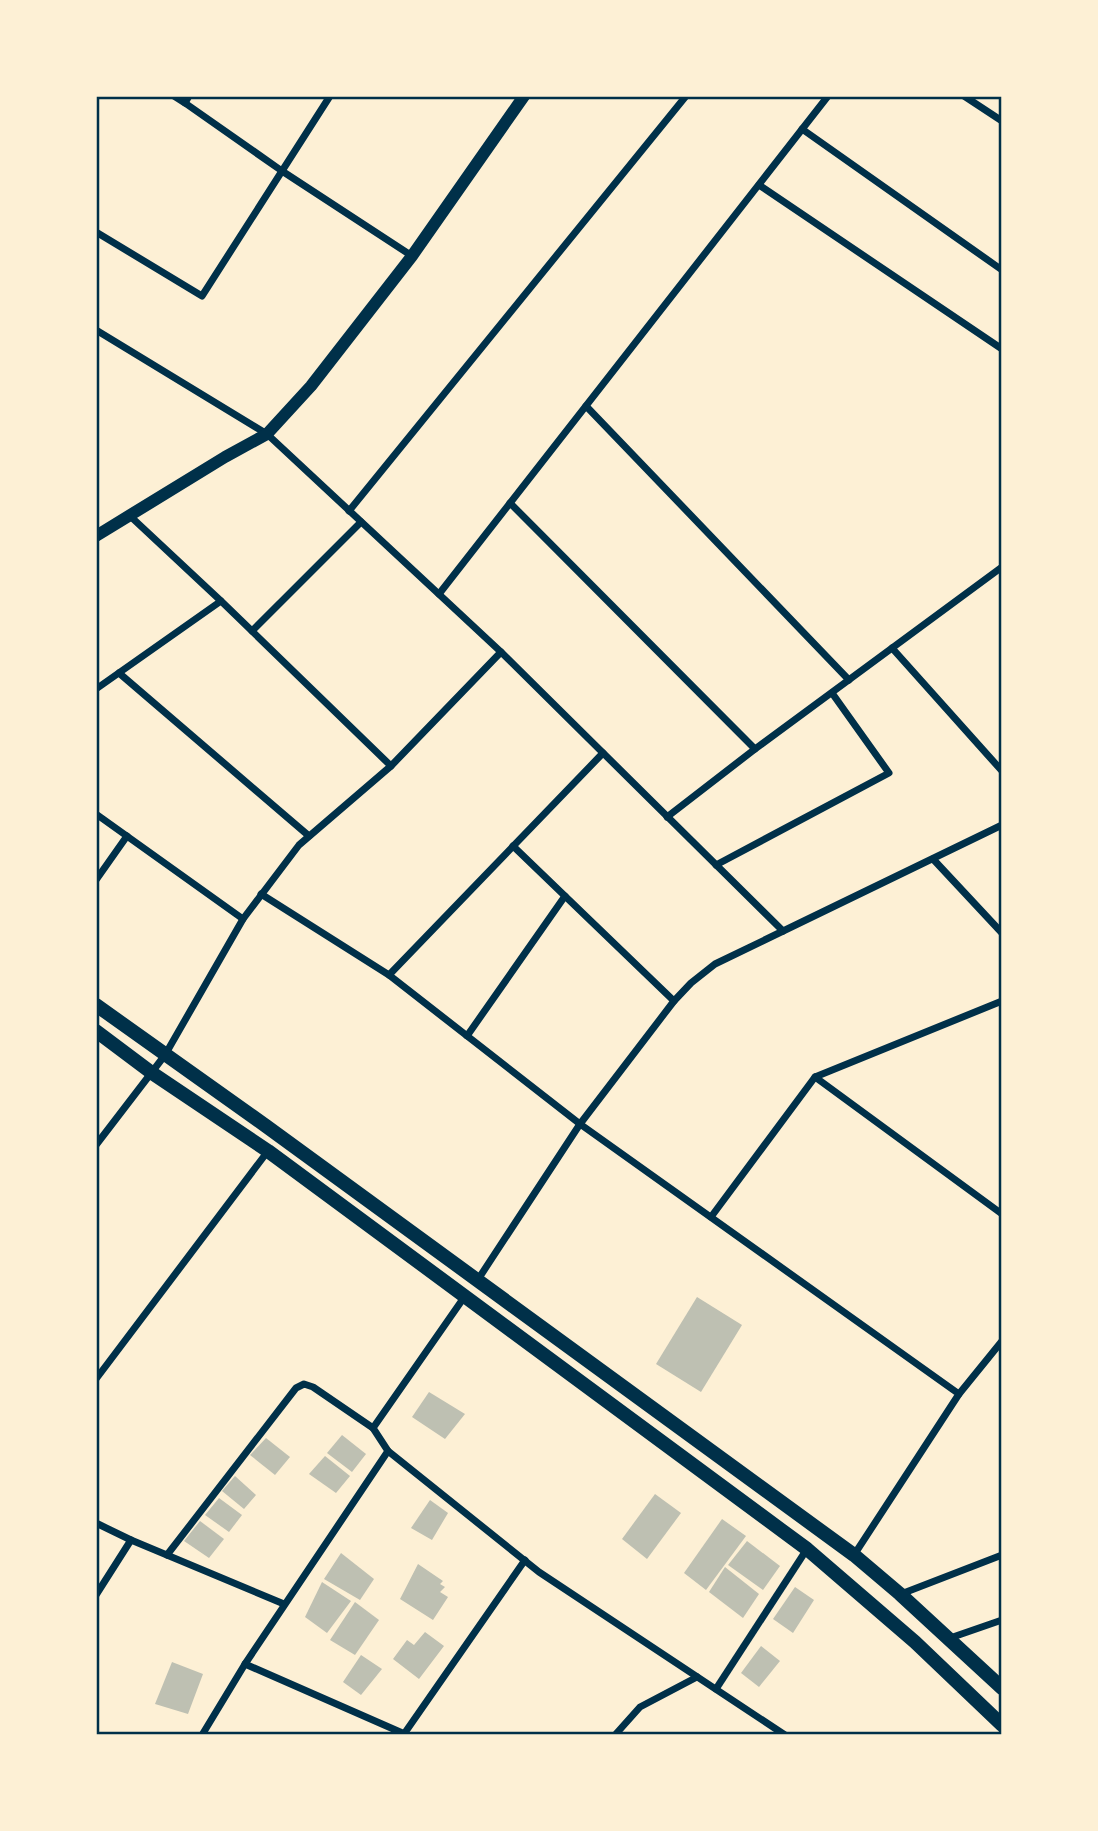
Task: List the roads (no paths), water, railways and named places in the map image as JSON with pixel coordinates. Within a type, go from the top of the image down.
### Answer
[{"type":"main road","points":[[96,1005],[854,1555],[1002,1688]]},
{"type":"main road","points":[[96,1031],[152,1073],[268,1151],[807,1549],[915,1642],[1002,1725]]},
{"type":"street","points":[[174,96],[187,100],[282,170],[411,256]]},
{"type":"street","points":[[96,232],[202,296],[330,96]]},
{"type":"street","points":[[96,536],[267,434],[311,386],[411,256],[524,96]]},
{"type":"street","points":[[349,511],[687,96]]},
{"type":"street","points":[[439,594],[828,96]]},
{"type":"street","points":[[964,96],[1002,121]]},
{"type":"street","points":[[803,129],[1002,270]]},
{"type":"street","points":[[759,185],[1002,349]]},
{"type":"street","points":[[96,330],[267,434],[501,652],[783,931]]},
{"type":"street","points":[[586,406],[849,680]]},
{"type":"street","points":[[510,503],[755,749]]},
{"type":"street","points":[[128,515],[253,631],[391,766]]},
{"type":"street","points":[[253,631],[361,522]]},
{"type":"street","points":[[667,817],[1002,567]]},
{"type":"street","points":[[96,689],[221,601]]},
{"type":"street","points":[[892,648],[1002,771]]},
{"type":"street","points":[[96,1145],[165,1055],[243,919],[299,845],[391,766],[501,652]]},
{"type":"street","points":[[119,673],[309,836]]},
{"type":"street","points":[[716,865],[889,773],[832,692]]},
{"type":"street","points":[[389,975],[603,753]]},
{"type":"street","points":[[96,814],[243,919]]},
{"type":"street","points":[[477,1281],[580,1124],[674,1001],[691,983],[715,964],[1002,825]]},
{"type":"street","points":[[96,880],[127,836]]},
{"type":"street","points":[[513,846],[674,1001]]},
{"type":"street","points":[[933,859],[1002,933]]},
{"type":"street","points":[[261,894],[389,975],[580,1124],[959,1394]]},
{"type":"street","points":[[467,1036],[565,896]]},
{"type":"street","points":[[711,1217],[815,1077],[1002,1001]]},
{"type":"street","points":[[815,1077],[1002,1214]]},
{"type":"street","points":[[96,1379],[268,1151]]},
{"type":"street","points":[[373,1428],[465,1296]]},
{"type":"street","points":[[854,1555],[959,1394],[1002,1342]]},
{"type":"street","points":[[167,1555],[296,1388],[303,1384],[313,1387],[373,1428],[388,1451],[539,1572],[785,1735]]},
{"type":"street","points":[[202,1735],[245,1664],[388,1451]]},
{"type":"street","points":[[96,1523],[285,1604]]},
{"type":"street","points":[[96,1595],[131,1540]]},
{"type":"street","points":[[716,1689],[807,1549]]},
{"type":"street","points":[[900,1594],[1002,1555]]},
{"type":"street","points":[[245,1664],[406,1734],[525,1560]]},
{"type":"street","points":[[949,1639],[1002,1620]]},
{"type":"street","points":[[615,1735],[640,1707],[697,1677]]}]
